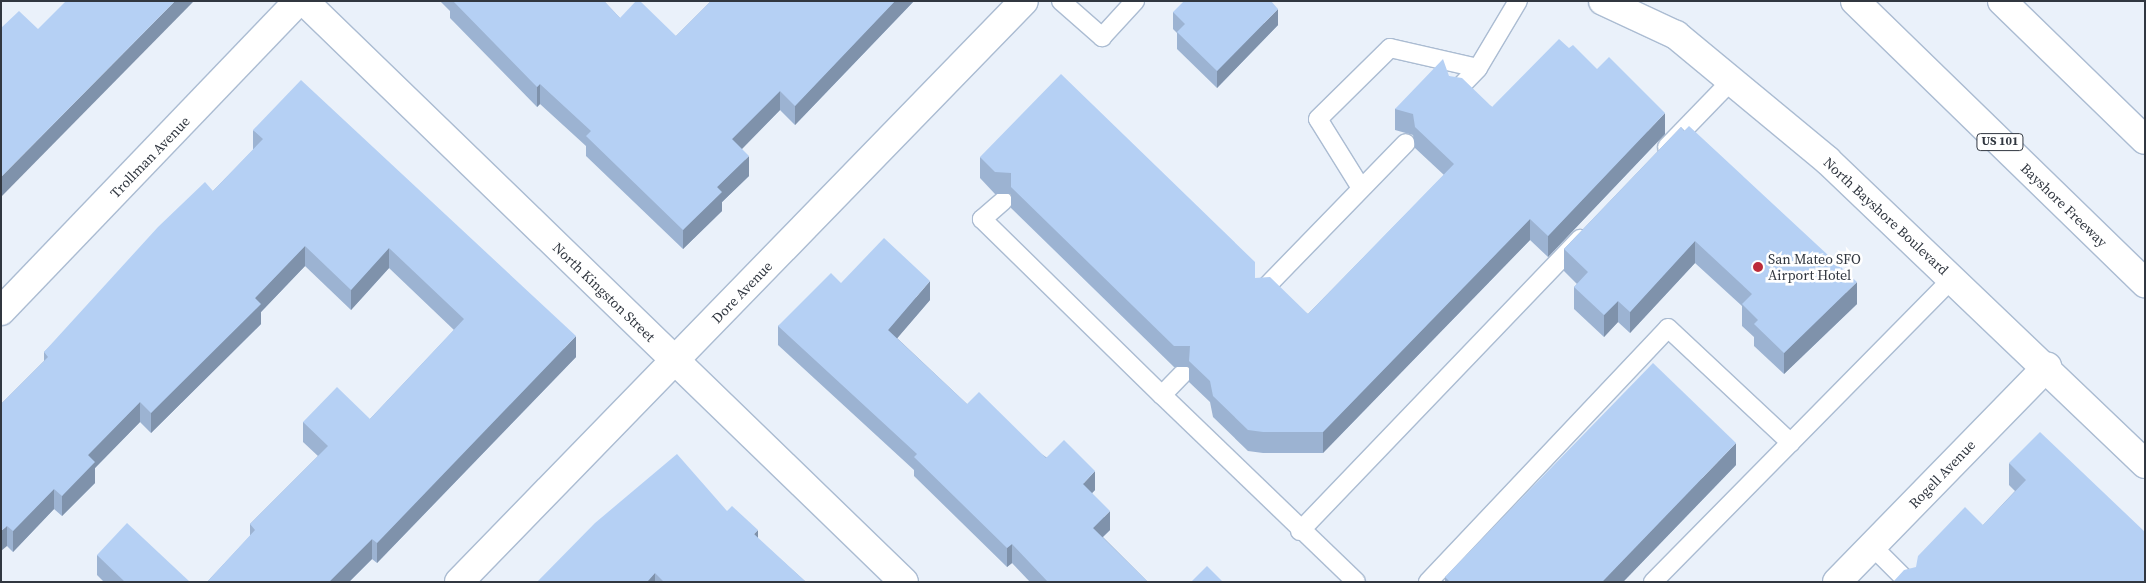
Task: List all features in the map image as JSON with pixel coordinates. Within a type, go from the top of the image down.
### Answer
[{"type":"main road","name":"Trollman Avenue","points":[[1,311],[298,1]]},
{"type":"main road","name":"North Kingston Street","points":[[304,1],[904,582]]},
{"type":"main road","name":"Dore Avenue","points":[[459,582],[1024,1]]},
{"type":"main road","name":"North Bayshore Boulevard","points":[[1603,1],[1676,35],[1827,160],[2047,367],[2145,464]]},
{"type":"main road","name":"Bayshore Freeway","points":[[1855,1],[2145,283]]},
{"type":"main road","points":[[2002,1],[2145,140]]},
{"type":"main road","name":"Rogell Avenue","points":[[1837,582],[2047,367]]},
{"type":"lane","points":[[1061,1],[1102,37],[1135,1]]},
{"type":"lane","points":[[1457,90],[1478,68],[1518,1]]},
{"type":"lane","points":[[1362,188],[1318,119],[1390,48],[1478,68]]},
{"type":"lane","points":[[1655,160],[1731,81]]},
{"type":"lane","points":[[1262,291],[1406,143]]},
{"type":"lane","points":[[1003,201],[982,219],[1300,531],[1356,582]]},
{"type":"lane","points":[[1300,531],[1594,224]]},
{"type":"lane","points":[[1654,582],[1953,278]]},
{"type":"lane","points":[[1428,582],[1668,328],[1790,443]]},
{"type":"lane","points":[[1162,395],[1182,374]]},
{"type":"lane","points":[[1872,546],[1908,582]]},
{"type":"building","points":[[66,1],[175,1],[1,177],[1,28],[19,11],[38,29]]},
{"type":"building","points":[[453,1],[604,1],[620,18],[636,1],[640,1],[676,36],[711,1],[895,1],[795,106],[780,91],[732,139],[749,156],[717,187],[722,192],[683,230],[586,136],[591,131],[540,84],[537,87]]},
{"type":"building","points":[[1184,1],[1271,1],[1278,9],[1217,71],[1177,32],[1185,24],[1173,12]]},
{"type":"building","points":[[1559,39],[1569,48],[1573,45],[1597,69],[1609,57],[1665,113],[1548,236],[1530,219],[1323,432],[1263,432],[1248,430],[1213,396],[1210,381],[1189,361],[1190,346],[1174,346],[1011,187],[1011,173],[995,172],[980,157],[1061,74],[1255,262],[1255,278],[1270,277],[1308,314],[1454,164],[1415,127],[1413,114],[1395,109],[1443,59],[1449,76],[1462,78],[1492,107]]},
{"type":"building","points":[[301,80],[576,336],[377,543],[372,539],[329,582],[207,582],[255,530],[250,524],[328,446],[303,422],[337,387],[370,419],[464,319],[389,248],[351,290],[305,246],[255,298],[261,304],[151,413],[140,402],[88,455],[95,462],[62,496],[54,489],[13,531],[7,526],[1,531],[1,404],[48,357],[44,352],[158,227],[205,182],[213,191],[263,139],[253,130]]},
{"type":"building","name":"San Mateo SFO Airport Hotel","points":[[1689,126],[1857,282],[1784,353],[1754,324],[1758,320],[1742,304],[1752,294],[1695,241],[1630,312],[1618,301],[1604,315],[1574,287],[1588,272],[1564,249],[1681,127],[1684,131]]},
{"type":"building","points":[[884,238],[930,281],[888,330],[967,404],[979,392],[1046,458],[1064,440],[1095,471],[1083,484],[1110,511],[1093,528],[1148,582],[1048,582],[1012,544],[1007,548],[914,457],[917,454],[778,326],[831,273],[841,283]]},
{"type":"building","points":[[1653,363],[1736,443],[1602,582],[1450,582],[1445,577]]},
{"type":"building","points":[[2040,432],[2145,532],[2145,582],[1893,582],[1904,570],[1916,567],[1918,556],[1965,507],[1983,525],[2026,480],[2009,463]]},
{"type":"building","points":[[677,454],[727,511],[732,506],[758,530],[754,534],[806,582],[664,582],[655,573],[647,582],[537,582],[595,523]]},
{"type":"building","points":[[127,523],[190,582],[125,582],[97,555]]},
{"type":"building","points":[[1207,566],[1223,582],[1191,582]]},
{"type":"place","name":"San Mateo SFO Airport Hotel","points":[[1758,267]]}]
